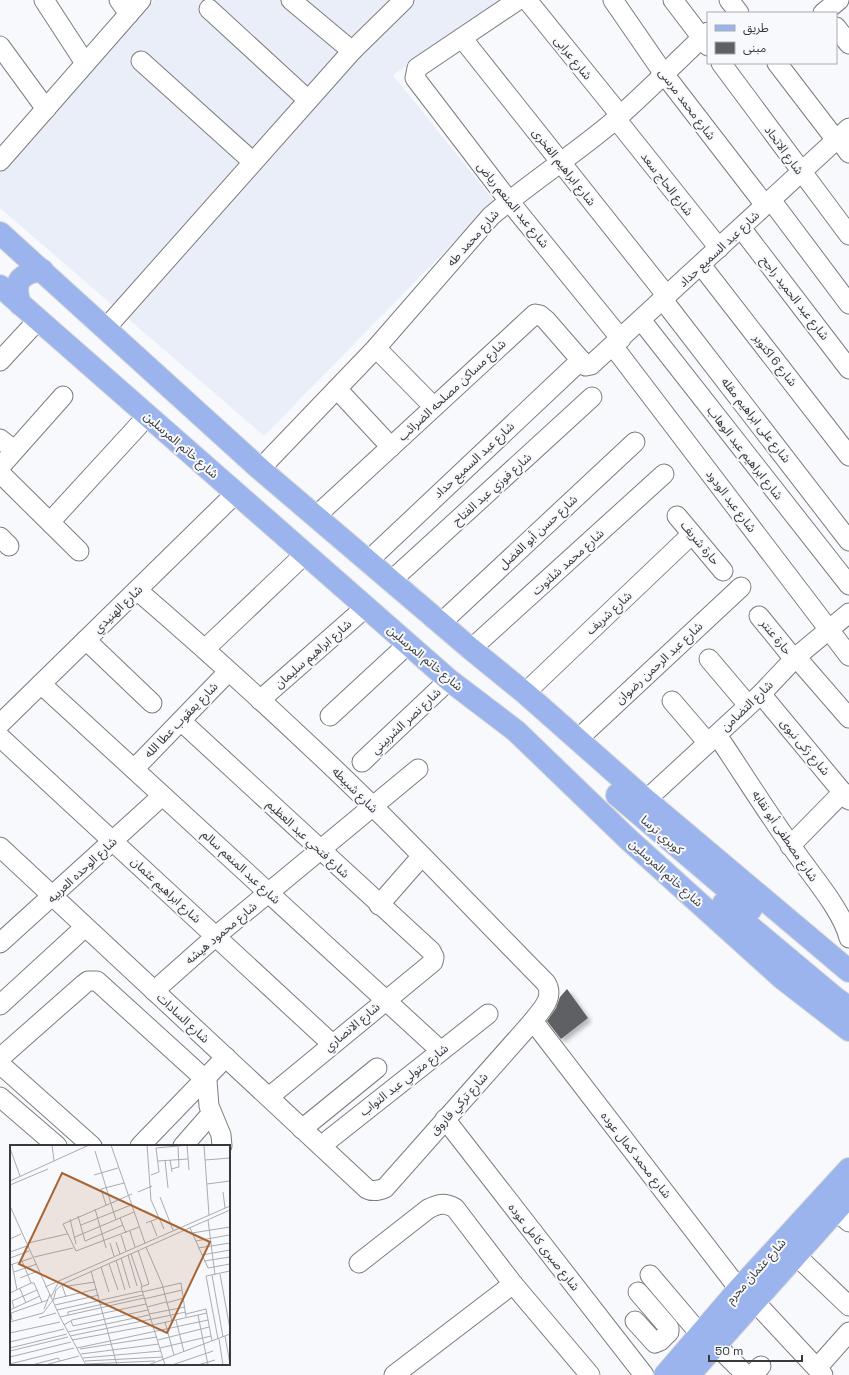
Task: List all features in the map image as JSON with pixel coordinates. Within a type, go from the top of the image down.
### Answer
[{"type":"main road","points":[[0,233],[260,469],[471,649],[526,692],[646,800],[849,972]]},
{"type":"main road","points":[[20,304],[17,294],[18,282],[26,274],[42,270]]},
{"type":"main road","name":"شارع خاتم المرسلين","points":[[0,286],[449,680],[516,731],[628,839],[782,978],[849,1030]]},
{"type":"main road","name":"كوبري ترسا","points":[[493,666],[505,688],[520,707],[634,811],[828,972],[849,972]]},
{"type":"main road","name":"كوبري ترسا","points":[[516,731],[563,768],[828,992],[849,1008]]},
{"type":"main road","name":"شارع عثمان محرم","points":[[665,1375],[708,1339],[790,1249],[849,1169]]},
{"type":"main road","name":"شارع عثمان محرم","points":[[790,1249],[845,1210]]},
{"type":"main road","name":"شارع عثمان محرم","points":[[689,1375],[708,1339]]},
{"type":"street","points":[[44,0],[85,63]]},
{"type":"street","points":[[0,161],[85,63],[124,7],[141,0]]},
{"type":"street","points":[[106,328],[352,51],[404,0]]},
{"type":"street","points":[[462,38],[518,0]]},
{"type":"street","name":"شارع عرابى","points":[[526,0],[618,117]]},
{"type":"street","name":"شارع محمد مرسى","points":[[612,0],[664,74],[849,304]]},
{"type":"street","points":[[673,0],[706,39]]},
{"type":"street","points":[[822,9],[839,0]]},
{"type":"street","points":[[295,1],[352,51]]},
{"type":"street","points":[[209,9],[308,100]]},
{"type":"street","points":[[837,28],[849,44]]},
{"type":"street","name":"شارع عبد المنعم رياض","points":[[462,38],[417,68],[415,78],[617,342]]},
{"type":"street","name":"شارع ابراهيم الفخرى","points":[[462,38],[665,298]]},
{"type":"street","name":"شارع محمد طه","points":[[260,469],[376,348],[491,216],[509,201],[561,164],[618,117],[664,74],[706,39]]},
{"type":"street","points":[[0,46],[46,109]]},
{"type":"street","points":[[141,61],[253,162]]},
{"type":"street","name":"شارع الاتحاد","points":[[722,64],[801,173],[849,235]]},
{"type":"street","points":[[779,64],[843,140]]},
{"type":"street","name":"شارع الحاج سعد","points":[[618,117],[719,248]]},
{"type":"street","name":"شارع عبد السميع حداد","points":[[368,561],[583,363],[591,365],[801,173],[843,140]]},
{"type":"street","name":"شارع عبد الحميد راجح","points":[[741,228],[849,369]]},
{"type":"street","name":"شارع 6 اكتوبر","points":[[701,265],[849,456]]},
{"type":"street","name":"شارع على ابراهيم مقله","points":[[665,298],[849,541]]},
{"type":"street","name":"شارع مساكن مصلحه الضرائب","points":[[316,516],[535,314],[540,315],[583,363]]},
{"type":"street","points":[[0,361],[38,320]]},
{"type":"street","name":"شارع ابراهيم عبد الوهاب","points":[[641,320],[849,585]]},
{"type":"street","name":"شارع عبد الودود","points":[[617,342],[828,630],[849,656]]},
{"type":"street","points":[[376,348],[434,407]]},
{"type":"street","points":[[337,389],[391,447]]},
{"type":"street","points":[[0,467],[7,444],[63,396]]},
{"type":"street","name":"شارع فوزي عبد الفتاح","points":[[391,581],[592,397]]},
{"type":"street","points":[[50,522],[139,425]]},
{"type":"street","name":"شارع حسن أبو الفضل","points":[[441,623],[634,442]]},
{"type":"street","points":[[0,473],[79,550]]},
{"type":"street","name":"شارع محمد شلتوت","points":[[471,649],[664,474]]},
{"type":"street","name":"شارع الهنيدي","points":[[0,724],[236,493]]},
{"type":"street","name":"حارة شريف","points":[[676,516],[723,571]]},
{"type":"street","name":"شارع شريف","points":[[526,692],[692,534]]},
{"type":"street","points":[[205,648],[305,554]]},
{"type":"street","name":"شارع عبد الرحمن رضوان","points":[[578,739],[741,587]]},
{"type":"street","name":"شارع شبيطه","points":[[137,590],[205,648],[228,672],[311,746],[546,983],[550,997],[544,1005]]},
{"type":"street","name":"شارع ابراهيم سليمان","points":[[260,700],[366,608]]},
{"type":"street","name":"شارع التضامن","points":[[646,800],[754,700],[795,658],[849,613]]},
{"type":"street","name":"حارة عنتر","points":[[758,616],[849,718]]},
{"type":"street","points":[[86,640],[152,703]]},
{"type":"street","points":[[330,716],[408,644]]},
{"type":"street","name":"شارع زكى نبوى","points":[[709,659],[754,700],[846,796]]},
{"type":"street","name":"شارع يعقوب عطا الله","points":[[134,769],[228,672]]},
{"type":"street","name":"شارع نصر الشربيني","points":[[362,762],[449,680]]},
{"type":"street","name":"شارع عبد المنعم سالم","points":[[41,684],[441,1051]]},
{"type":"street","name":"شارع مصطفى أبو نقابه","points":[[672,701],[712,739],[837,911],[846,927],[849,938]]},
{"type":"street","name":"شارع فتحي عبد العظيم","points":[[181,721],[379,905],[431,951],[434,957]]},
{"type":"street","name":"شارع ابراهيم عثمان","points":[[0,736],[332,1044]]},
{"type":"street","name":"شارع محمود هيشه","points":[[154,991],[216,936],[418,769]]},
{"type":"street","name":"شارع الوحده العربيه","points":[[0,943],[53,897],[162,796]]},
{"type":"street","points":[[790,846],[846,796]]},
{"type":"street","name":"شارع السادات","points":[[0,847],[367,1189]]},
{"type":"street","points":[[379,905],[421,857]]},
{"type":"street","points":[[0,1005],[85,927]]},
{"type":"street","name":"شارع الانصاري","points":[[269,1097],[433,962],[434,957]]},
{"type":"street","points":[[0,1058],[84,984],[92,980],[100,984],[205,1079],[208,1083],[211,1114],[221,1135],[222,1145]]},
{"type":"street","name":"شارع تركي فاروق","points":[[367,1189],[376,1191],[385,1188],[532,1021],[544,1005]]},
{"type":"street","name":"شارع متولي عبد التواب","points":[[321,1146],[488,1014]]},
{"type":"street","name":"شارع محمد كمال عوده","points":[[532,1021],[747,1296],[820,1372]]},
{"type":"street","points":[[141,1145],[226,1057]]},
{"type":"street","points":[[0,1064],[91,1145]]},
{"type":"street","points":[[302,1129],[377,1068]]},
{"type":"street","points":[[0,1097],[56,1145]]},
{"type":"street","points":[[184,1145],[211,1114]]},
{"type":"street","name":"شارع صبرى كامل عوده","points":[[445,1119],[644,1375]]},
{"type":"street","points":[[359,1263],[428,1209],[438,1204],[447,1204],[455,1208],[512,1284],[590,1375]]},
{"type":"street","points":[[790,1249],[849,1306]]},
{"type":"street","points":[[650,1275],[708,1339],[753,1372]]},
{"type":"street","points":[[394,1375],[512,1284]]},
{"type":"street","points":[[635,1321],[652,1341],[658,1343],[668,1334],[670,1330],[638,1292]]},
{"type":"street","points":[[654,1312],[670,1298]]},
{"type":"street","points":[[820,1372],[849,1332]]},
{"type":"shaded area","points":[[154,0],[505,0],[393,75],[494,201],[264,436],[0,208],[0,170]]},
{"type":"building","points":[[567,989],[588,1018],[561,1039],[547,1021],[556,1008],[560,997]]}]
